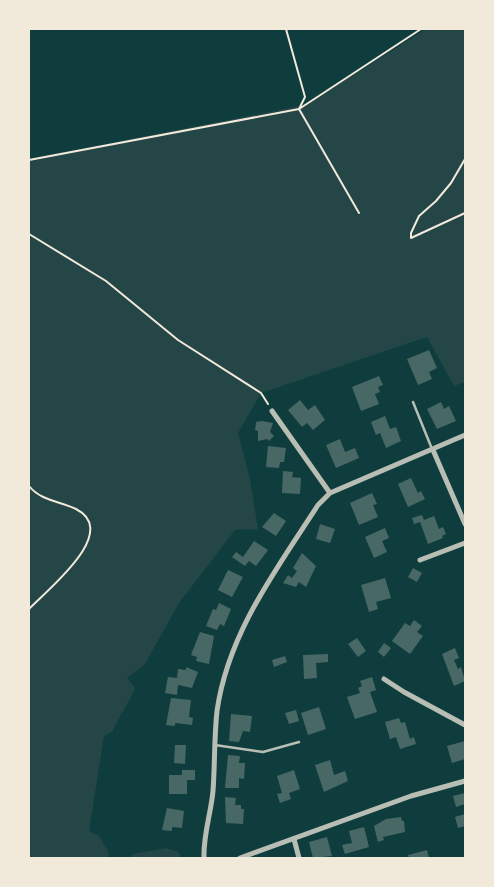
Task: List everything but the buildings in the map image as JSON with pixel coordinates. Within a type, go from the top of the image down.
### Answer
[{"type":"street","points":[[272,411],[330,493]]},
{"type":"street","points":[[204,858],[203,846],[212,810],[217,710],[233,649],[253,605],[318,505],[330,493],[465,435]]},
{"type":"street","points":[[433,450],[465,524]]},
{"type":"street","points":[[420,560],[465,543]]},
{"type":"street","points":[[384,679],[465,725]]},
{"type":"street","points":[[240,858],[411,796],[465,780]]},
{"type":"street","points":[[294,838],[299,858]]},
{"type":"lane","points":[[413,402],[433,450]]},
{"type":"lane","points":[[214,745],[263,752],[299,742]]},
{"type":"path","points":[[286,29],[305,97],[299,109]]},
{"type":"path","points":[[29,160],[299,109],[422,29]]},
{"type":"path","points":[[299,109],[359,213]]},
{"type":"path","points":[[465,159],[436,201],[419,216],[410,233],[411,238],[465,213]]},
{"type":"path","points":[[29,234],[106,281],[178,340],[261,393],[272,411]]},
{"type":"path","points":[[29,486],[34,492],[53,502],[76,510],[88,518],[92,531],[83,554],[29,610]]},
{"type":"shaded area","points":[[426,29],[465,29],[465,382],[454,386],[427,337],[261,393],[238,433],[250,479],[258,529],[235,530],[179,603],[145,664],[127,678],[135,688],[113,731],[104,736],[89,831],[99,836],[109,853],[108,858],[29,858],[29,159],[300,106],[300,109]]},
{"type":"shaded area","points":[[166,848],[179,852],[181,858],[127,858],[134,854]]}]
